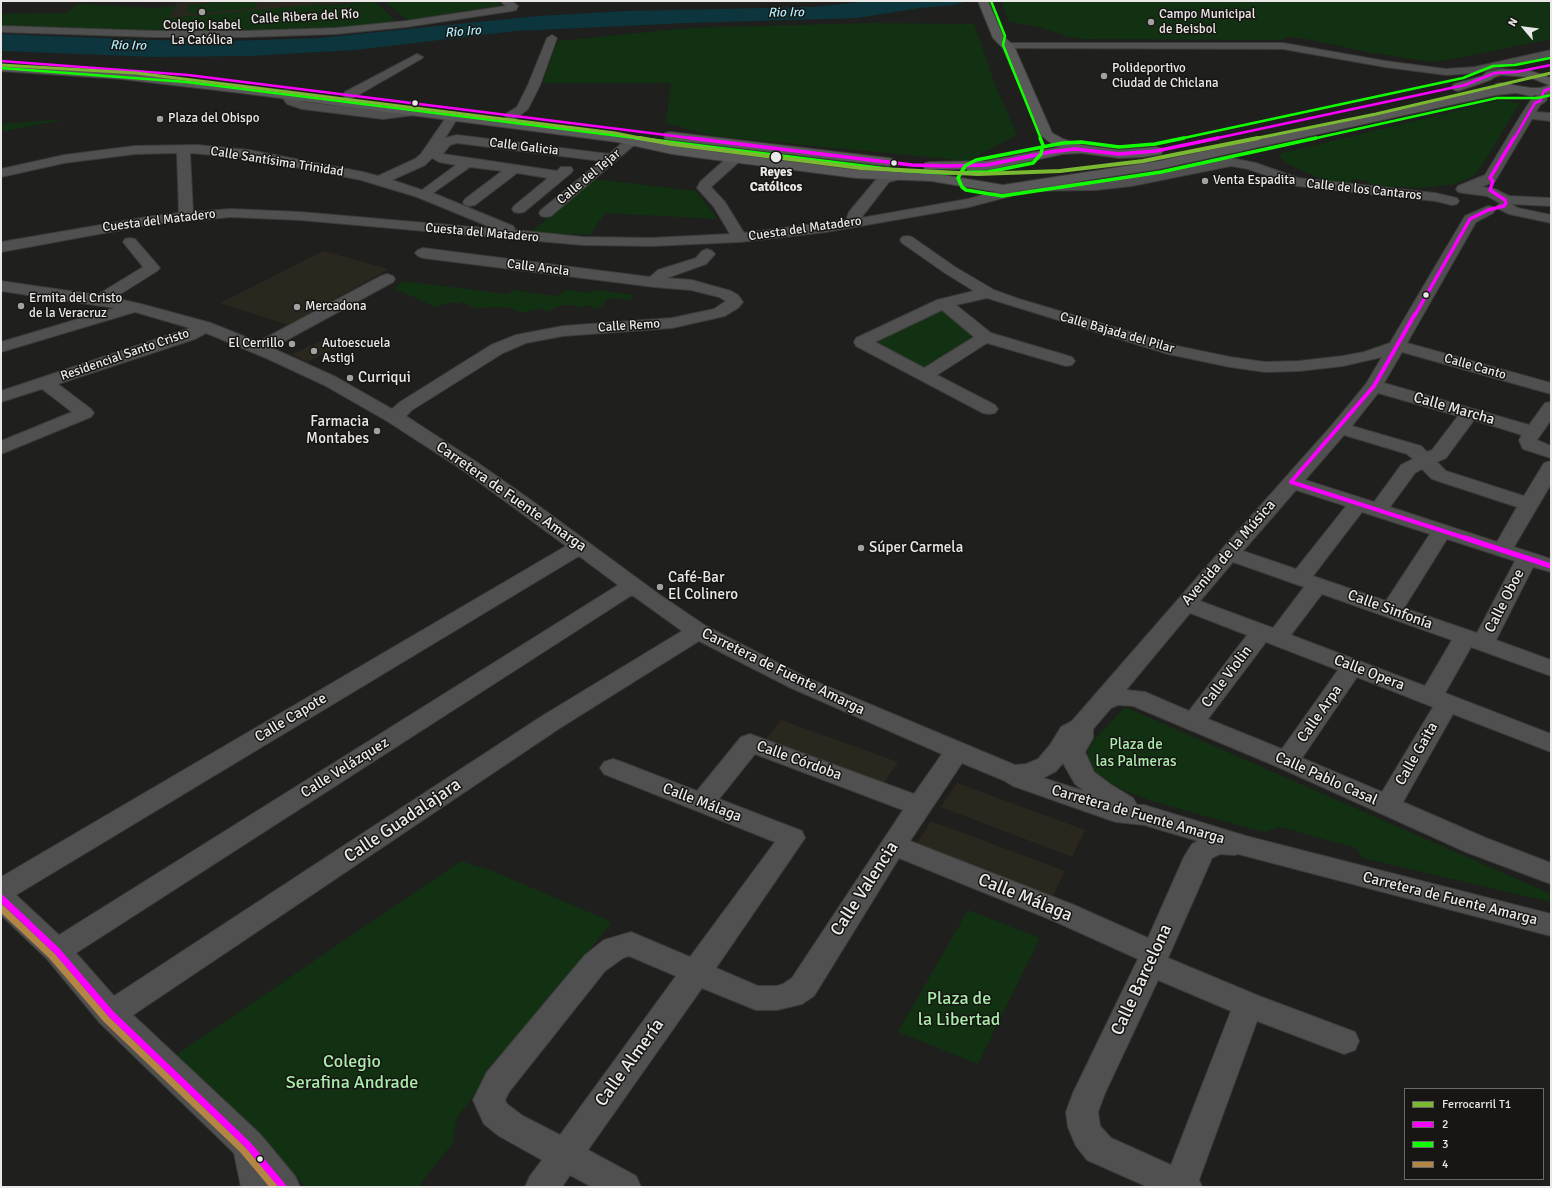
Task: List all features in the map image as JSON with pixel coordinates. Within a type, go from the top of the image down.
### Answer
[{"type":"main road","points":[[983,1],[998,38],[1008,46],[1047,135],[1065,144],[1110,155],[1114,159],[1115,163],[1111,167],[1097,175]]},
{"type":"main road","points":[[998,38],[996,46],[1036,145],[1035,151],[1030,157]]},
{"type":"main road","points":[[1,61],[159,72],[896,163],[947,166],[987,165]]},
{"type":"main road","points":[[971,184],[965,179],[966,174],[977,167],[1063,150],[1128,154],[1156,151],[1372,106],[1475,82],[1495,73],[1516,72],[1551,65]]},
{"type":"main road","points":[[1,68],[143,78],[286,94],[453,116],[672,150],[856,174],[930,177],[996,189],[1159,165],[1496,91],[1519,91],[1550,86]]},
{"type":"main road","points":[[1516,72],[1535,75],[1550,86]]},
{"type":"main road","points":[[1486,78],[1494,84],[1519,91]]},
{"type":"street","name":"Calle Ribera del Río","points":[[1,29],[154,34],[300,32],[406,24],[509,4]]},
{"type":"street","points":[[511,116],[522,109],[534,85],[552,38]]},
{"type":"street","points":[[1008,46],[1283,46],[1385,64],[1446,72],[1475,70],[1551,53]]},
{"type":"street","points":[[349,95],[417,57]]},
{"type":"street","points":[[1466,189],[1490,178],[1534,103],[1540,101],[1550,86]]},
{"type":"street","points":[[1519,91],[1532,96],[1534,103]]},
{"type":"street","points":[[1527,115],[1551,117]]},
{"type":"street","points":[[378,181],[420,162],[426,157],[453,116]]},
{"type":"street","points":[[486,130],[628,144]]},
{"type":"street","name":"Calle Galicia","points":[[468,162],[438,157],[436,155],[447,141],[458,139],[611,158]]},
{"type":"street","name":"Calle del Tejar","points":[[546,213],[628,144]]},
{"type":"street","points":[[183,149],[186,216]]},
{"type":"street","name":"Calle Santísima Trinidad","points":[[1,172],[99,153],[135,150],[183,149],[233,153],[264,157],[363,176],[429,197],[502,225],[519,236]]},
{"type":"street","points":[[519,209],[584,155]]},
{"type":"street","points":[[735,158],[705,185],[704,188],[720,205],[740,238]]},
{"type":"street","points":[[429,190],[468,162],[560,175]]},
{"type":"street","name":"Calle de los Cantaros","points":[[1017,187],[1111,185],[1230,162],[1251,166],[1297,182],[1435,197],[1462,209]]},
{"type":"street","points":[[470,202],[514,169]]},
{"type":"street","points":[[855,223],[853,220],[854,214],[880,183],[884,179],[896,176]]},
{"type":"street","points":[[1490,178],[1493,181],[1489,187],[1490,190],[1514,211],[1551,219]]},
{"type":"street","points":[[963,203],[974,192],[971,184]]},
{"type":"street","name":"Cuesta del Matadero","points":[[1,247],[136,222],[231,212],[264,213],[519,236],[608,242],[740,238],[809,231],[969,203],[1006,193],[1017,187]]},
{"type":"street","points":[[1466,189],[1482,190],[1502,200],[1551,202]]},
{"type":"street","name":"Avenida de la Música","points":[[1012,774],[1030,773],[1047,765],[1059,751],[1070,734],[1081,726],[1229,553],[1340,428],[1377,382],[1398,346],[1462,209],[1448,195],[1449,193],[1466,189]]},
{"type":"street","points":[[1462,209],[1488,210],[1502,200]]},
{"type":"street","name":"Calle Bajada del Pilar","points":[[907,240],[950,270],[988,293],[1013,302],[1174,350],[1230,362],[1265,367],[1298,366],[1343,361],[1368,356],[1398,346]]},
{"type":"street","points":[[100,300],[152,268],[130,242]]},
{"type":"street","name":"Calle Ancla","points":[[423,253],[654,282]]},
{"type":"street","points":[[654,282],[664,273],[701,261],[708,254]]},
{"type":"street","points":[[260,348],[387,279]]},
{"type":"street","name":"Calle Remo","points":[[394,417],[406,406],[497,349],[522,339],[563,330],[672,323],[719,313],[735,302],[732,298],[725,294],[692,285],[654,282]]},
{"type":"street","name":"Carretera de Fuente Amarga","points":[[1,286],[100,300],[205,327],[260,348],[330,381],[394,417],[515,498],[652,600],[698,632],[799,683],[1012,774],[1022,780],[1116,812],[1144,816],[1246,846],[1551,925]]},
{"type":"street","points":[[988,293],[943,303],[862,342],[989,409]]},
{"type":"street","points":[[943,303],[985,337],[1066,361]]},
{"type":"street","points":[[1,347],[135,308]]},
{"type":"street","name":"Residencial Santo Cristo","points":[[1,397],[205,327]]},
{"type":"street","points":[[925,375],[985,337]]},
{"type":"street","name":"Calle Canto","points":[[1398,346],[1551,389]]},
{"type":"street","name":"Calle Bajada del Pilar","points":[[1343,361],[1352,361],[1368,366],[1378,373],[1377,382]]},
{"type":"street","name":"Calle Marcha","points":[[1377,382],[1532,438],[1551,452]]},
{"type":"street","name":"Residencial Santo Cristo","points":[[1,448],[86,413],[45,383]]},
{"type":"street","points":[[1532,438],[1551,407]]},
{"type":"street","points":[[1378,510],[1408,469],[1439,454],[1469,414]]},
{"type":"street","points":[[1340,428],[1414,450],[1439,475],[1529,504]]},
{"type":"street","points":[[1502,550],[1551,467]]},
{"type":"street","points":[[1291,482],[1551,566]]},
{"type":"street","name":"Calle Violin","points":[[1194,722],[1269,635],[1309,581],[1358,504]]},
{"type":"street","points":[[1391,610],[1442,531]]},
{"type":"street","name":"Calle Capote","points":[[1,890],[581,546]]},
{"type":"street","name":"Calle Sinfonía","points":[[1229,553],[1551,668]]},
{"type":"street","name":"Calle Oboe","points":[[1439,700],[1474,640],[1527,558]]},
{"type":"street","name":"Calle Velázquez","points":[[57,951],[633,585]]},
{"type":"street","name":"Calle Opera","points":[[1186,603],[1551,743]]},
{"type":"street","name":"Calle Guadalajara","points":[[111,1014],[551,722],[698,632]]},
{"type":"street","name":"Calle Arpa","points":[[1287,762],[1352,667]]},
{"type":"street","name":"Calle Pablo Casal","points":[[1100,703],[1116,697],[1136,698],[1476,844],[1551,874]]},
{"type":"street","name":"Calle Gaita","points":[[1387,806],[1439,700]]},
{"type":"street","points":[[1081,726],[1081,738],[1072,752],[1084,778],[1101,791],[1144,816]]},
{"type":"street","name":"Calle Córdoba","points":[[702,803],[750,743],[920,806]]},
{"type":"street","name":"Calle Valencia","points":[[697,971],[756,998],[777,998],[791,995],[803,987],[893,845],[957,751]]},
{"type":"street","name":"Calle Málaga","points":[[613,768],[792,838]]},
{"type":"street","name":"Calle Almería","points":[[542,1187],[792,838]]},
{"type":"street","name":"Calle Barcelona","points":[[1182,1186],[1099,1150],[1088,1136],[1084,1127],[1082,1112],[1088,1093],[1153,959],[1202,851],[1219,844],[1246,846]]},
{"type":"street","name":"Calle Málaga","points":[[893,845],[1064,913],[1153,959],[1248,1005],[1344,1041]]},
{"type":"street","points":[[1,898],[57,951],[111,1014],[248,1145],[284,1187]]},
{"type":"street","points":[[624,1187],[511,1126],[495,1114],[489,1100],[498,1082],[595,964],[614,948],[631,944],[697,971]]},
{"type":"street","points":[[1182,1186],[1248,1005]]},
{"type":"street","points":[[248,1145],[258,1187]]},
{"type":"shaded area","name":"Colegio Isabel La Católica","points":[[178,1],[374,1],[168,18]]},
{"type":"shaded area","points":[[323,251],[389,269],[288,325],[220,303]]},
{"type":"shaded area","name":"Autoescuela Astigi","points":[[322,340],[336,348],[307,362],[292,354]]},
{"type":"shaded area","points":[[781,720],[898,762],[883,784],[764,741]]},
{"type":"shaded area","points":[[957,783],[1085,830],[1072,857],[941,807]]},
{"type":"shaded area","points":[[931,821],[1065,871],[1052,898],[916,845]]},
{"type":"green space","points":[[229,1],[255,1],[257,8],[188,14],[187,5]]},
{"type":"green space","points":[[374,1],[398,22],[357,26],[274,30],[164,32],[1,27],[1,14],[66,13],[78,4],[154,8],[175,6],[169,18],[321,4],[323,6]]},
{"type":"green space","points":[[384,1],[495,1],[503,6],[407,20]]},
{"type":"green space","points":[[1001,1],[1551,1],[1551,39],[1433,62],[1372,53],[1306,39],[1286,37],[1282,40],[1082,39],[1069,37],[1039,27],[1009,22]]},
{"type":"green space","points":[[868,23],[974,24],[995,84],[1017,135],[968,161],[713,136],[666,123],[671,83],[542,83],[558,41],[689,28]]},
{"type":"green space","points":[[1501,100],[1520,103],[1478,172],[1470,178],[1456,184],[1422,188],[1373,186],[1367,181],[1352,179],[1350,184],[1329,183],[1286,163],[1279,157],[1282,153]]},
{"type":"green space","points":[[68,119],[41,124],[1,132],[1,124]]},
{"type":"green space","points":[[593,179],[696,191],[718,219],[605,213],[590,235],[531,232]]},
{"type":"green space","points":[[402,281],[508,294],[513,290],[557,296],[566,290],[590,293],[595,290],[635,295],[630,300],[608,298],[602,306],[594,309],[589,305],[578,308],[575,305],[561,305],[546,312],[541,308],[522,313],[510,308],[501,307],[475,308],[463,302],[458,304],[450,302],[436,307],[395,289]]},
{"type":"green space","points":[[940,307],[976,337],[924,370],[870,343]]},
{"type":"green space","name":"Plaza de las Palmeras","points":[[1125,707],[1551,894],[1551,902],[1362,858],[1357,848],[1280,827],[1265,832],[1149,800],[1121,789],[1099,777],[1089,761],[1088,750],[1094,740]]},
{"type":"green space","name":"Colegio Serafina Andrade","points":[[461,861],[495,872],[612,922],[457,1117],[452,1144],[418,1187],[306,1187],[170,1059]]},
{"type":"green space","name":"Plaza de la Libertad","points":[[968,910],[1040,938],[978,1064],[898,1032]]},
{"type":"water","name":"Rio Iro","points":[[870,1],[968,1],[955,5],[919,8],[858,18],[686,23],[516,31],[355,50],[250,56],[155,57],[1,51],[1,34],[151,40],[228,41],[318,38],[538,16],[625,11],[814,7]]},
{"type":"rail line","name":"T1","points":[[1,65],[136,73],[615,133],[672,144],[861,168],[978,174],[1060,171],[1143,161],[1376,114],[1551,73]]},
{"type":"transit line","name":"3","points":[[1,68],[187,82],[895,170],[947,173],[988,172],[1033,163],[1041,154],[1043,145],[1003,45],[1005,36],[991,1]]},
{"type":"transit line","name":"3","points":[[1550,58],[1515,65],[1493,66],[1463,78],[1155,144],[1119,147],[1081,142],[1063,143],[976,160],[965,166],[958,178],[962,187],[966,190],[1002,196],[1019,194],[1161,172],[1497,98],[1538,98],[1551,95]]},
{"type":"transit line","name":"2","points":[[1,61],[188,75],[867,160],[912,165],[947,166],[987,165],[1050,152],[1075,149],[1119,154],[1156,151],[1465,85],[1495,73],[1516,72],[1551,65]]},
{"type":"transit line","name":"2","points":[[1551,88],[1544,91],[1540,101],[1535,103],[1490,178],[1493,181],[1490,190],[1505,200],[1506,203],[1504,206],[1488,210],[1470,219],[1374,386],[1291,482],[1551,566]]},
{"type":"transit line","name":"2","points":[[1,898],[57,951],[111,1014],[248,1145],[283,1187]]},
{"type":"transit line","name":"4","points":[[1,908],[52,956],[106,1019],[243,1150],[274,1187]]},
{"type":"place","name":"Colegio Isabel La Católica","points":[[202,12]]},
{"type":"place","name":"Campo Municipal de Beisbol","points":[[1151,22]]},
{"type":"place","name":"Polideportivo Ciudad de Chiclana","points":[[1104,76]]},
{"type":"place","name":"Plaza del Obispo","points":[[160,119]]},
{"type":"place","name":"Reyes Católicos","points":[[776,157]]},
{"type":"place","name":"Venta Espadita","points":[[1205,181]]},
{"type":"place","name":"Ermita del Cristo de la Veracruz","points":[[21,306]]},
{"type":"place","name":"Mercadona","points":[[297,307]]},
{"type":"place","name":"El Cerrillo","points":[[292,344]]},
{"type":"place","name":"Autoescuela Astigi","points":[[314,351]]},
{"type":"place","name":"Curriqui","points":[[350,378]]},
{"type":"place","name":"Farmacia Montabes","points":[[377,431]]},
{"type":"place","name":"Súper Carmela","points":[[861,548]]},
{"type":"place","name":"Café-Bar El Colinero","points":[[660,587]]}]
